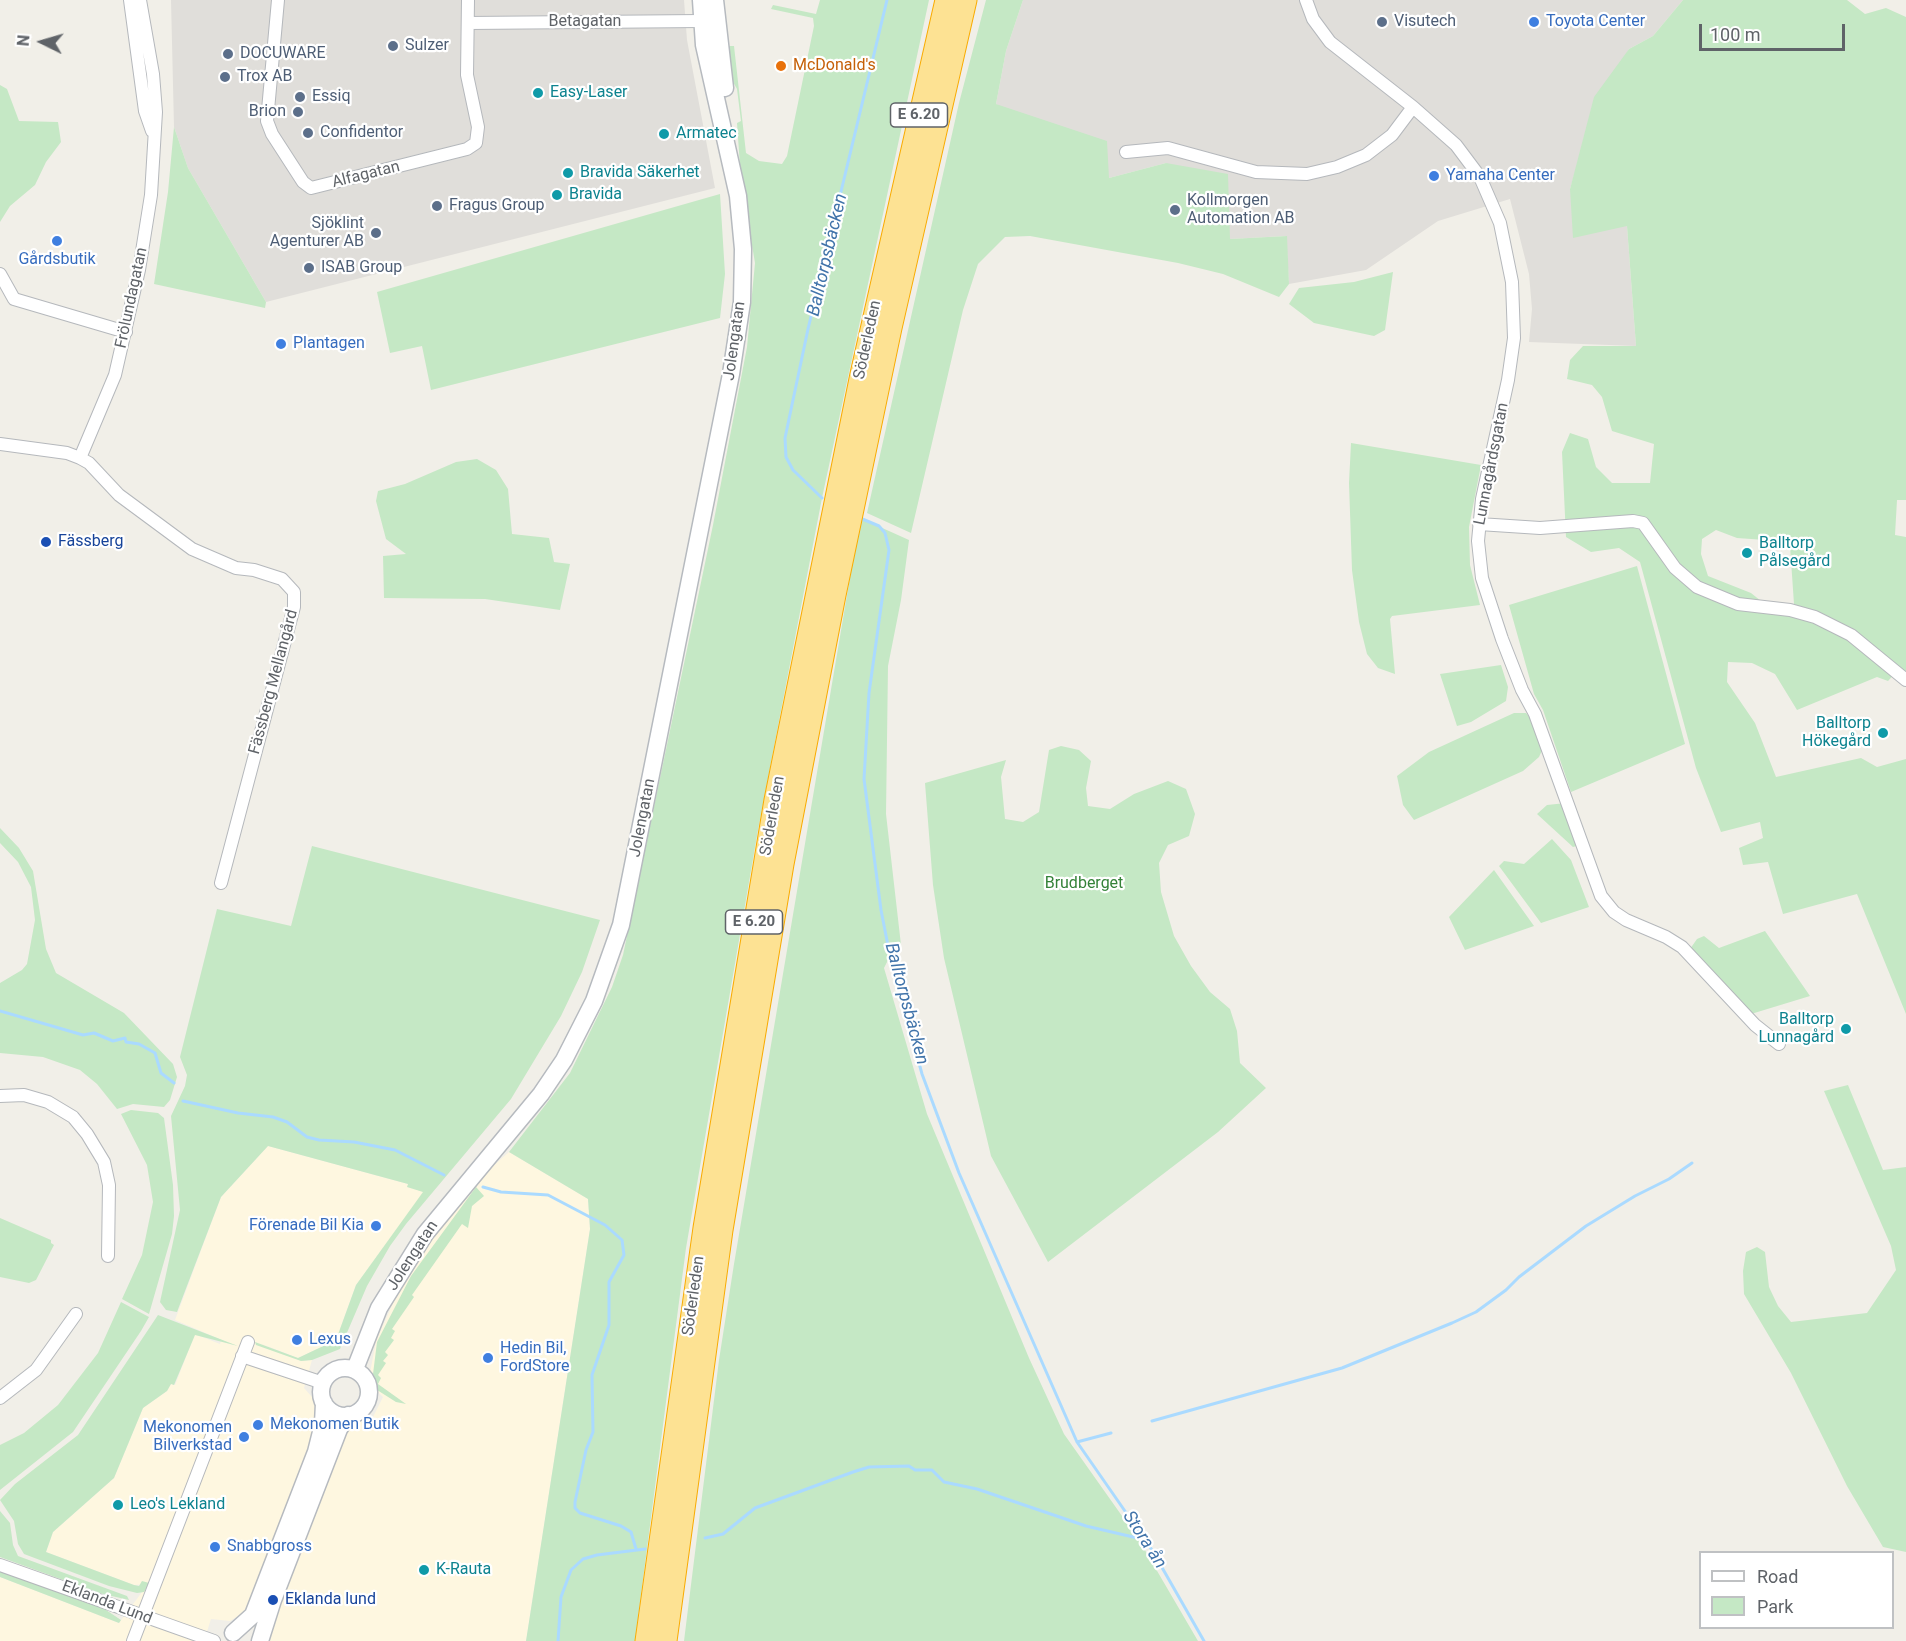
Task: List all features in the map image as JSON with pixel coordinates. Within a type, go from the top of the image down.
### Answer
[{"type":"highway","name":"Söderleden","points":[[646,1641],[702,1240],[775,800],[861,374],[946,0]]},
{"type":"highway","name":"Söderleden","points":[[666,1641],[722,1230],[783,864],[876,397],[966,0]]},
{"type":"highway","points":[[957,40],[972,0]]},
{"type":"street","name":"Frölundagatan","points":[[130,0],[145,111],[153,132]]},
{"type":"street","name":"Frölundagatan","points":[[80,458],[115,375],[126,332],[151,195],[156,112],[153,74],[140,0]]},
{"type":"street","name":"Alfagatan","points":[[278,0],[267,121],[272,134],[303,182],[311,188],[466,149],[476,143],[478,127],[467,75],[468,0]]},
{"type":"street","name":"Jolengatan","points":[[355,1370],[379,1308],[425,1234],[541,1094],[564,1060],[587,1017],[621,925],[737,338],[743,266],[738,196],[704,45],[701,0]]},
{"type":"street","name":"Jolengatan","points":[[715,0],[740,184],[738,196]]},
{"type":"street","name":"Lunnagårdsgatan","points":[[1306,0],[1313,19],[1330,42],[1413,107],[1456,145],[1480,177],[1500,223],[1511,274],[1514,309],[1510,367],[1479,524],[1480,564],[1485,591],[1522,690],[1535,714],[1600,896],[1626,920],[1666,937],[1682,947],[1755,1025],[1779,1044]]},
{"type":"street","name":"Betagatan","points":[[468,23],[702,21]]},
{"type":"street","points":[[1126,152],[1168,148],[1256,172],[1307,174],[1337,167],[1367,154],[1392,135],[1413,107]]},
{"type":"street","points":[[0,274],[14,298],[126,332]]},
{"type":"street","points":[[0,444],[68,453],[80,458]]},
{"type":"street","name":"Fässberg Mellangård","points":[[80,458],[89,463],[119,495],[192,549],[236,568],[254,570],[282,579],[294,592],[294,607],[221,884]]},
{"type":"street","points":[[1479,524],[1540,528],[1633,521],[1643,524],[1675,568],[1696,587],[1738,604],[1790,610],[1815,617],[1851,635],[1905,678]]},
{"type":"street","points":[[0,1096],[24,1095],[48,1101],[73,1117],[87,1134],[104,1162],[109,1185],[108,1256]]},
{"type":"street","points":[[0,1398],[36,1370],[76,1314]]},
{"type":"street","points":[[133,1641],[248,1342]]},
{"type":"street","points":[[243,1356],[323,1383]]},
{"type":"street","points":[[229,1637],[253,1615],[316,1452],[323,1424],[324,1403],[321,1393],[323,1383],[336,1369],[355,1370],[367,1382],[369,1396],[360,1410],[348,1415],[334,1413],[324,1403]]},
{"type":"street","points":[[229,1637],[248,1633],[259,1641],[339,1429],[348,1415]]},
{"type":"street","name":"Eklanda Lund","points":[[0,1565],[214,1641]]},
{"type":"shaded area","points":[[171,0],[684,0],[687,40],[715,188],[266,302],[188,168],[174,127]]},
{"type":"shaded area","points":[[1023,0],[1683,0],[1653,36],[1629,49],[1577,166],[1570,189],[1627,226],[1636,346],[1529,342],[1532,309],[1529,274],[1510,199],[1438,221],[1366,270],[1289,284],[1286,236],[1230,239],[1166,163],[1109,178],[996,104],[1006,51]]},
{"type":"shaded area","points":[[268,1146],[408,1184],[408,1187],[424,1192],[356,1285],[336,1340],[298,1358],[259,1343],[301,1361],[312,1360],[304,1388],[321,1407],[318,1438],[246,1611],[230,1621],[211,1619],[204,1641],[0,1641],[0,1577],[119,1623],[148,1584],[134,1585],[46,1552],[53,1532],[114,1478],[143,1408],[167,1391],[171,1384],[175,1385],[195,1334],[220,1344],[221,1341],[236,1346],[175,1320],[221,1197]]},
{"type":"shaded area","points":[[509,1152],[588,1199],[590,1229],[526,1641],[270,1641],[274,1620],[337,1442],[348,1425],[372,1419],[383,1397],[373,1387],[370,1373],[376,1341],[400,1288],[432,1236],[476,1181]]},
{"type":"green space","points":[[820,0],[929,0],[822,498],[758,830],[686,1248],[635,1641],[526,1641],[590,1229],[588,1199],[509,1152],[570,1073],[612,987],[623,955],[713,525],[747,347],[755,263],[741,180],[737,123],[741,121],[737,89],[732,80],[727,46],[734,46],[746,153],[759,161],[782,164],[787,156],[814,26],[813,18],[771,9],[773,5],[816,14]]},
{"type":"green space","points":[[986,0],[1023,0],[1006,51],[996,104],[1107,141],[1109,178],[1166,163],[1228,174],[1230,239],[1287,236],[1289,284],[1279,297],[1223,274],[1178,263],[1030,236],[1005,237],[978,264],[963,310],[911,533],[867,513],[959,103]]},
{"type":"green space","points":[[1683,0],[1847,0],[1865,14],[1886,8],[1906,17],[1906,500],[1897,500],[1895,535],[1906,537],[1906,671],[1899,669],[1888,681],[1877,677],[1797,710],[1775,674],[1752,663],[1728,662],[1727,682],[1755,723],[1776,777],[1861,758],[1877,767],[1906,759],[1906,1014],[1857,894],[1783,914],[1768,862],[1743,865],[1739,848],[1763,838],[1760,822],[1721,832],[1696,768],[1640,562],[1619,548],[1591,552],[1566,537],[1562,452],[1570,433],[1588,439],[1596,467],[1612,483],[1650,483],[1654,444],[1612,431],[1602,397],[1592,385],[1567,379],[1570,360],[1583,346],[1636,346],[1627,226],[1573,238],[1570,189],[1594,97],[1629,49],[1653,36]],"holes":[[[1716,530],[1737,538],[1765,540],[1790,546],[1794,604],[1761,601],[1751,593],[1708,576],[1701,554],[1702,539]]]},
{"type":"green space","points":[[0,85],[7,89],[19,121],[58,122],[61,142],[46,162],[35,185],[10,206],[0,222]]},
{"type":"green space","points":[[174,127],[188,168],[266,302],[265,308],[154,284],[168,192]]},
{"type":"green space","points":[[720,194],[725,274],[720,318],[431,390],[422,346],[390,353],[377,292]]},
{"type":"green space","points":[[1393,272],[1385,330],[1374,336],[1314,323],[1289,304],[1299,288],[1354,282]]},
{"type":"green space","points":[[1351,443],[1481,465],[1469,527],[1470,565],[1480,605],[1392,616],[1390,619],[1395,674],[1378,668],[1367,654],[1359,622],[1352,570],[1349,483]]},
{"type":"green space","points":[[477,459],[496,470],[508,489],[512,534],[549,538],[554,562],[570,564],[560,610],[485,599],[384,598],[383,556],[406,554],[386,539],[376,501],[378,491],[405,484],[456,462]]},
{"type":"green space","points":[[860,518],[909,540],[901,600],[888,666],[886,814],[901,945],[890,956],[884,968],[927,1114],[1029,1358],[1064,1434],[1139,1540],[1198,1641],[684,1641],[719,1360],[734,1264]]},
{"type":"green space","points":[[1637,566],[1685,744],[1571,792],[1543,710],[1534,694],[1509,605]]},
{"type":"green space","points":[[1501,665],[1508,687],[1506,701],[1471,722],[1457,726],[1440,674]]},
{"type":"green space","points":[[1514,713],[1526,713],[1533,721],[1544,746],[1539,757],[1523,771],[1414,820],[1403,805],[1397,776],[1429,752]]},
{"type":"green space","name":"Brudberget","points":[[1061,746],[1079,750],[1091,761],[1086,788],[1088,806],[1110,809],[1134,794],[1168,781],[1186,789],[1195,814],[1189,836],[1168,845],[1159,863],[1161,892],[1174,936],[1191,966],[1210,992],[1230,1009],[1237,1031],[1240,1063],[1266,1088],[1218,1132],[1048,1262],[991,1156],[944,958],[933,885],[925,783],[1006,760],[1001,777],[1005,819],[1023,822],[1039,812],[1049,750]]},
{"type":"green space","points":[[1566,803],[1580,845],[1573,847],[1537,814],[1547,805]]},
{"type":"green space","points":[[0,828],[19,848],[33,871],[46,949],[56,973],[124,1013],[173,1064],[177,1077],[170,1100],[164,1107],[133,1104],[117,1109],[97,1084],[80,1070],[43,1057],[0,1053],[0,983],[22,970],[27,964],[35,920],[31,887],[18,862],[0,843]]},
{"type":"green space","points":[[1552,839],[1571,860],[1589,907],[1541,923],[1499,866],[1504,861],[1524,864]]},
{"type":"green space","points":[[312,846],[600,920],[582,972],[561,1016],[511,1099],[390,1246],[367,1286],[340,1349],[312,1360],[301,1361],[256,1345],[255,1342],[298,1358],[336,1340],[356,1285],[423,1192],[407,1187],[408,1184],[268,1146],[221,1197],[177,1312],[166,1310],[160,1302],[180,1210],[171,1116],[185,1086],[187,1075],[180,1057],[217,909],[291,926]]},
{"type":"green space","points":[[1494,870],[1534,926],[1465,950],[1449,917]]},
{"type":"green space","points":[[1765,931],[1810,996],[1751,1014],[1690,949],[1697,939],[1704,936],[1719,948]]},
{"type":"green space","points":[[1848,1085],[1883,1170],[1906,1167],[1906,1552],[1883,1547],[1847,1486],[1791,1373],[1744,1294],[1743,1271],[1746,1252],[1757,1247],[1765,1252],[1769,1287],[1778,1306],[1791,1322],[1867,1313],[1896,1270],[1891,1246],[1824,1091]]},
{"type":"green space","points":[[131,1110],[158,1113],[164,1118],[173,1185],[172,1234],[149,1314],[122,1299],[142,1255],[153,1202],[147,1165],[121,1114]]},
{"type":"green space","points":[[476,1187],[484,1196],[472,1206],[468,1228],[462,1224],[412,1295],[414,1297],[392,1329],[395,1331],[391,1338],[394,1340],[385,1352],[388,1355],[378,1375],[381,1378],[378,1384],[406,1404],[396,1402],[374,1388],[372,1382],[377,1342],[411,1276]]},
{"type":"green space","points":[[0,1218],[51,1240],[54,1245],[36,1280],[29,1283],[0,1277]]},
{"type":"green space","points":[[121,1302],[149,1317],[141,1331],[73,1432],[0,1490],[0,1445],[24,1433],[58,1405],[98,1353]]},
{"type":"green space","points":[[158,1315],[238,1346],[195,1335],[174,1385],[171,1384],[167,1391],[143,1408],[114,1478],[53,1532],[46,1552],[134,1585],[139,1586],[142,1581],[149,1583],[144,1592],[137,1593],[109,1586],[24,1554],[18,1544],[14,1521],[0,1500],[15,1484],[78,1435]]},
{"type":"green space","points":[[0,1511],[10,1523],[13,1545],[18,1556],[127,1596],[129,1600],[99,1593],[0,1557]]},
{"type":"green space","points":[[0,1570],[103,1608],[121,1620],[119,1623],[0,1577]]},
{"type":"waterway","name":"Balltorpsbäcken","points":[[822,498],[793,470],[786,457],[785,438],[808,329],[887,0]]},
{"type":"waterway","name":"Balltorpsbäcken","points":[[860,518],[879,526],[885,533],[889,550],[869,693],[864,779],[881,910],[890,956],[922,1074],[959,1173],[1077,1442],[1152,1550],[1204,1641]]},
{"type":"waterway","points":[[0,1011],[83,1035],[94,1033],[113,1041],[125,1038],[126,1042],[139,1044],[155,1053],[161,1073],[174,1083]]},
{"type":"waterway","points":[[183,1101],[238,1113],[273,1117],[287,1122],[307,1137],[319,1140],[354,1142],[395,1150],[444,1175]]},
{"type":"waterway","points":[[1152,1421],[1342,1368],[1476,1312],[1586,1226],[1635,1196],[1669,1179],[1692,1163]]},
{"type":"waterway","points":[[483,1187],[501,1192],[548,1195],[605,1225],[622,1240],[624,1255],[609,1282],[609,1325],[592,1375],[593,1432],[586,1450],[575,1508],[580,1513],[621,1526],[631,1532],[636,1549]]},
{"type":"waterway","points":[[1077,1442],[1111,1433]]},
{"type":"waterway","name":"Stora ån","points":[[705,1538],[723,1534],[755,1508],[853,1472],[869,1467],[909,1466],[915,1470],[932,1470],[944,1482],[977,1489],[1086,1526],[1146,1540]]},
{"type":"waterway","points":[[558,1641],[561,1597],[571,1570],[583,1559],[597,1555],[645,1549]]},
{"type":"place","name":"Visutech","points":[[1382,22]]},
{"type":"place","name":"Toyota Center","points":[[1534,22]]},
{"type":"place","name":"Sulzer","points":[[393,46]]},
{"type":"place","name":"DOCUWARE","points":[[228,54]]},
{"type":"place","name":"McDonald's","points":[[781,66]]},
{"type":"place","name":"Trox AB","points":[[225,77]]},
{"type":"place","name":"Easy-Laser","points":[[538,93]]},
{"type":"place","name":"Essiq","points":[[300,97]]},
{"type":"place","name":"Brion","points":[[298,112]]},
{"type":"place","name":"Confidentor","points":[[308,133]]},
{"type":"place","name":"Armatec","points":[[664,134]]},
{"type":"place","name":"Bravida Säkerhet","points":[[568,173]]},
{"type":"place","name":"Yamaha Center","points":[[1434,176]]},
{"type":"place","name":"Bravida","points":[[557,195]]},
{"type":"place","name":"Fragus Group","points":[[437,206]]},
{"type":"place","name":"Kollmorgen Automation AB","points":[[1175,210]]},
{"type":"place","name":"Sjöklint Agenturer AB","points":[[376,233]]},
{"type":"place","name":"Gårdsbutik","points":[[57,241]]},
{"type":"place","name":"ISAB Group","points":[[309,268]]},
{"type":"place","name":"Plantagen","points":[[281,344]]},
{"type":"place","name":"Fässberg","points":[[46,542]]},
{"type":"place","name":"Balltorp Pålsegård","points":[[1747,553]]},
{"type":"place","name":"Balltorp Hökegård","points":[[1883,733]]},
{"type":"place","name":"Balltorp Lunnagård","points":[[1846,1029]]},
{"type":"place","name":"Förenade Bil Kia","points":[[376,1226]]},
{"type":"place","name":"Lexus","points":[[297,1340]]},
{"type":"place","name":"Hedin Bil, FordStore","points":[[488,1358]]},
{"type":"place","name":"Mekonomen Butik","points":[[258,1425]]},
{"type":"place","name":"Mekonomen Bilverkstad","points":[[244,1437]]},
{"type":"place","name":"Leo's Lekland","points":[[118,1505]]},
{"type":"place","name":"Snabbgross","points":[[215,1547]]},
{"type":"place","name":"K-Rauta","points":[[424,1570]]},
{"type":"place","name":"Eklanda lund","points":[[273,1600]]}]
